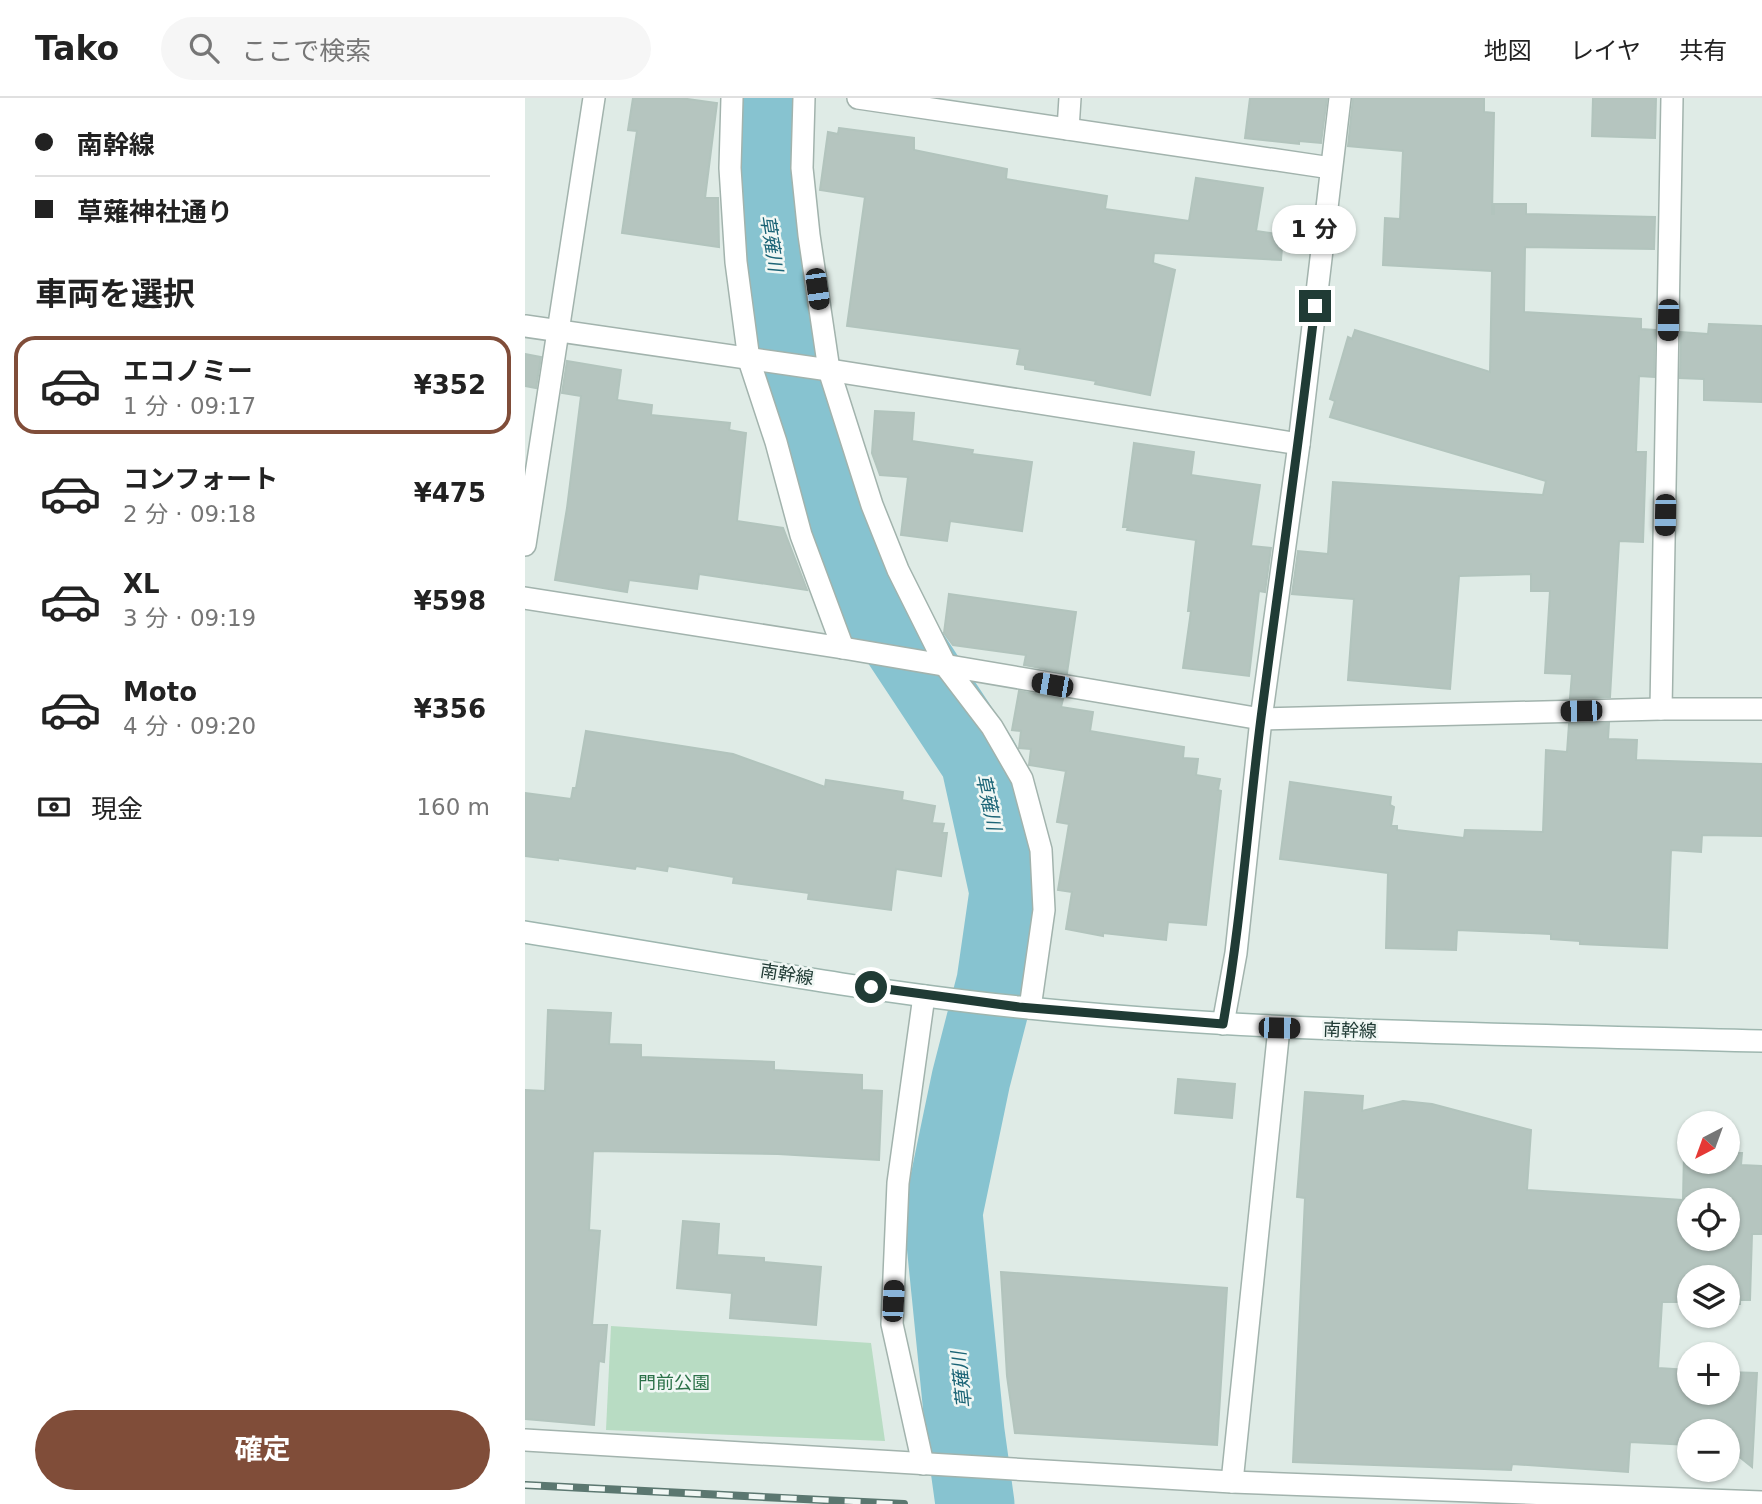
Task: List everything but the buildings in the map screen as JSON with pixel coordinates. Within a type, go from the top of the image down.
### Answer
[{"type":"street","points":[[525,545],[594,98]]},
{"type":"street","points":[[732,98],[730,168],[736,262],[749,360],[776,442],[801,535],[843,648]]},
{"type":"street","points":[[804,98],[802,168],[829,370],[872,505],[898,570],[947,667],[992,727],[1022,779],[1041,850],[1044,910],[1025,1007]]},
{"type":"street","points":[[858,98],[1331,168]]},
{"type":"street","points":[[1068,130],[1070,98]]},
{"type":"street","points":[[1223,1024],[1236,953],[1261,719],[1299,444],[1340,98]]},
{"type":"street","points":[[1661,709],[1672,98]]},
{"type":"street","points":[[525,326],[829,370],[1299,444]]},
{"type":"street","points":[[525,598],[843,648],[1261,719],[1762,709]]},
{"type":"street","name":"南幹線","points":[[525,932],[924,996],[1025,1007],[1279,1028],[1762,1041]]},
{"type":"street","points":[[924,996],[898,1183],[892,1324],[929,1464]]},
{"type":"street","points":[[1232,1482],[1279,1028]]},
{"type":"street","points":[[525,1440],[1232,1482],[1762,1502]]},
{"type":"green space","name":"門前公園","points":[[611,1326],[871,1343],[885,1441],[606,1430]]},
{"type":"waterway","name":"草薙川","points":[[771,98],[765,197],[799,407],[873,599],[980,761],[1009,892],[996,982],[971,1079],[943,1213],[975,1504]]},
{"type":"railway","points":[[525,1485],[904,1504]]},
{"type":"route","points":[[871,987],[1019,1007],[1223,1024],[1236,953],[1261,719],[1315,306]]}]
